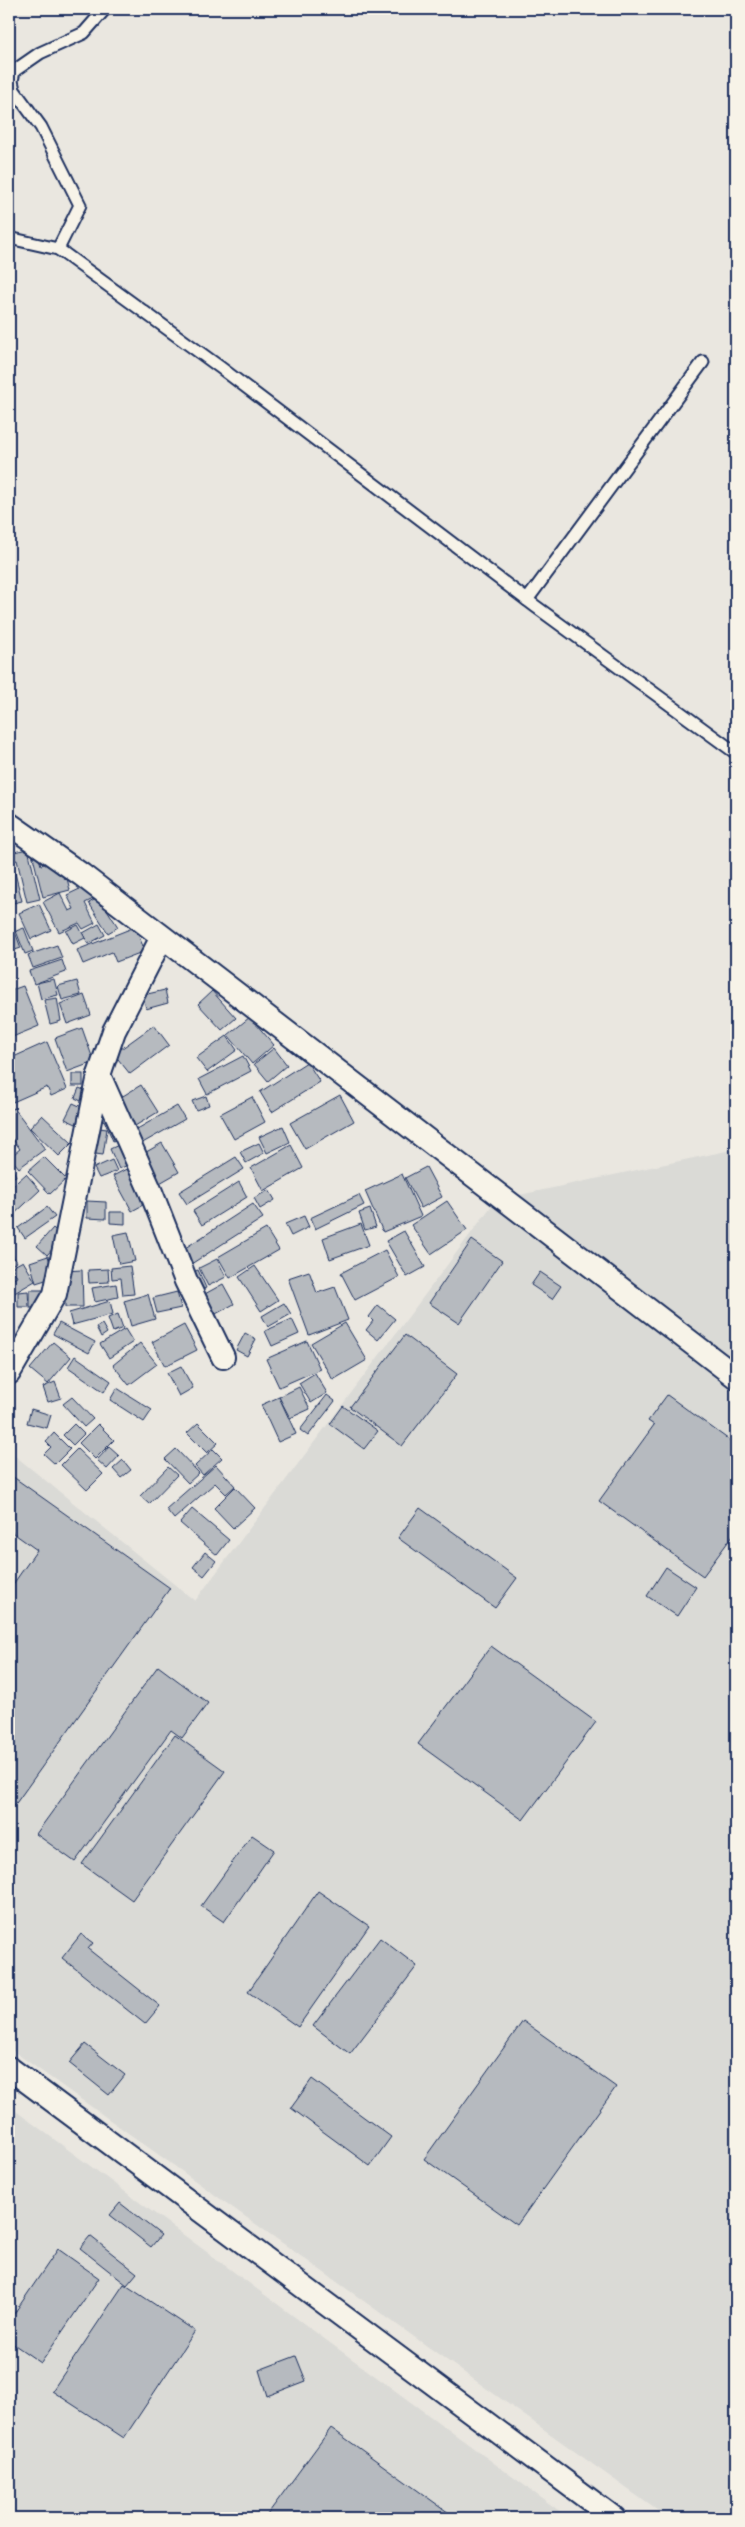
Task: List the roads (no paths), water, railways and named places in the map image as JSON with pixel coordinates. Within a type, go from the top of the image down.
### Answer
[{"type":"street","points":[[9,824],[82,875],[736,1377]]},
{"type":"street","points":[[9,1373],[56,1294],[99,1075],[114,1030],[162,937]]},
{"type":"street","points":[[99,1075],[151,1192],[186,1281],[223,1357]]},
{"type":"street","points":[[9,2068],[614,2518]]},
{"type":"lane","points":[[58,249],[80,205],[41,127],[14,90],[12,81],[14,71],[40,53],[84,34],[105,9]]},
{"type":"lane","points":[[9,238],[58,249],[221,368],[527,600],[736,753]]},
{"type":"lane","points":[[527,600],[703,362]]}]
